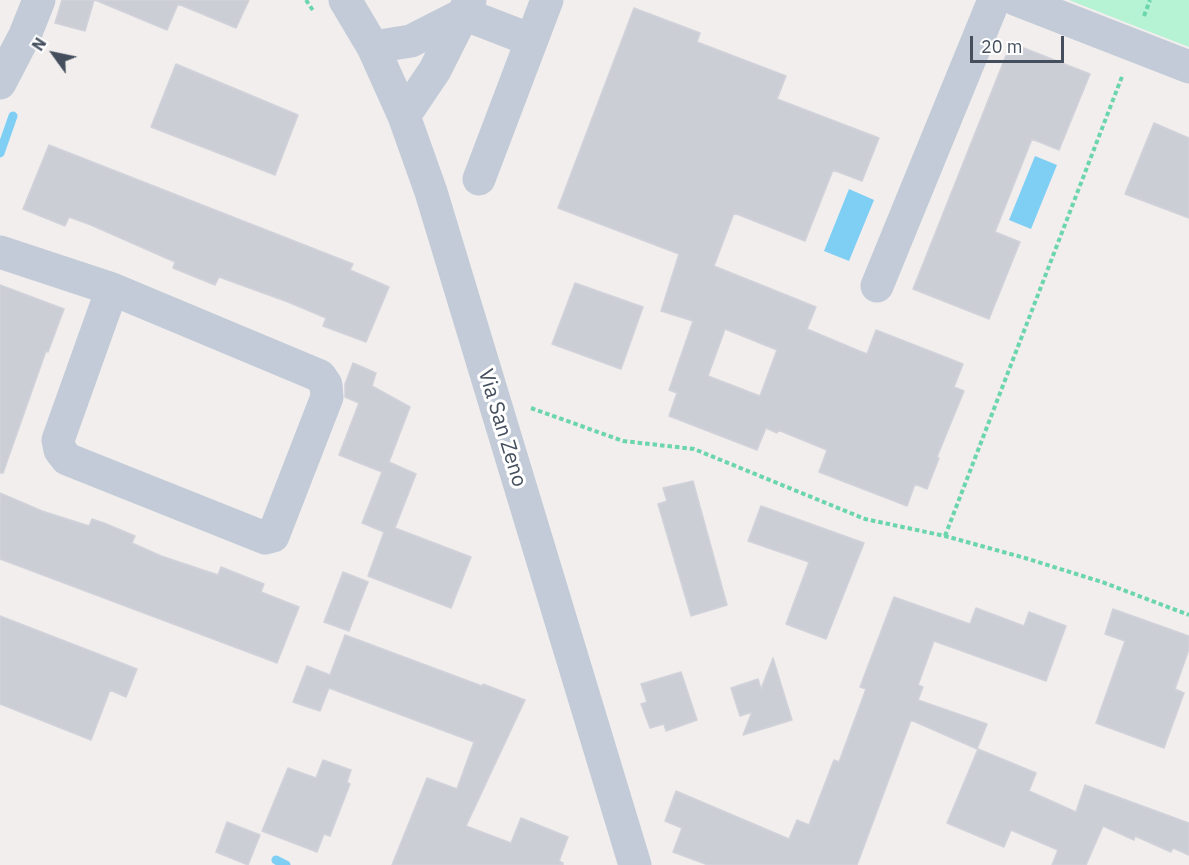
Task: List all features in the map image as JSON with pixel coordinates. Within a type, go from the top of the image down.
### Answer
[{"type":"street","points":[[0,83],[26,35],[39,0]]},
{"type":"street","name":"Via San Zeno","points":[[345,0],[373,48],[404,116],[431,192],[636,865]]},
{"type":"street","points":[[478,179],[547,0]]},
{"type":"street","points":[[877,286],[994,0]]},
{"type":"street","points":[[1017,0],[1189,67]]},
{"type":"street","points":[[373,48],[411,41],[467,7]]},
{"type":"street","points":[[467,7],[531,40]]},
{"type":"street","points":[[404,116],[435,70],[467,7]]},
{"type":"street","points":[[0,252],[112,289],[320,376],[326,385],[327,397],[273,536],[265,538],[68,459],[60,450],[58,440],[112,289]]},
{"type":"path","points":[[945,536],[1150,0]]},
{"type":"path","points":[[499,416],[526,406],[623,441],[694,449],[865,519],[945,536],[1102,582],[1189,615]]},
{"type":"green space","points":[[1069,0],[1189,0],[1189,47],[1140,28]]},
{"type":"water","points":[[1035,156],[1057,165],[1031,229],[1009,220]]},
{"type":"water","points":[[849,189],[874,200],[849,261],[824,251]]},
{"type":"building","points":[[62,0],[94,0],[85,31],[55,23]]},
{"type":"building","points":[[95,0],[249,0],[236,28],[178,4],[167,30]]},
{"type":"building","points":[[634,8],[700,33],[697,42],[786,76],[777,99],[879,138],[862,181],[833,170],[805,241],[734,213],[714,266],[816,307],[807,329],[867,354],[876,330],[963,364],[954,387],[964,391],[937,457],[939,458],[927,489],[915,484],[907,506],[819,472],[827,450],[778,430],[777,433],[766,428],[757,450],[669,416],[677,393],[669,390],[693,321],[661,311],[679,254],[558,208]],"holes":[[[725,329],[777,350],[760,396],[708,376]]]},
{"type":"building","points":[[1011,43],[1090,74],[1059,150],[1032,139],[995,232],[1020,242],[989,319],[913,289]]},
{"type":"building","points":[[176,64],[298,115],[275,175],[151,127]]},
{"type":"building","points":[[1154,123],[1189,138],[1189,218],[1125,194]]},
{"type":"building","points":[[49,145],[353,264],[350,270],[389,287],[366,342],[323,326],[326,318],[288,302],[219,277],[215,285],[173,268],[175,262],[91,225],[69,217],[65,226],[23,209]]},
{"type":"building","points":[[575,283],[643,307],[621,369],[552,344]]},
{"type":"building","points":[[0,285],[64,309],[48,352],[46,351],[3,473],[0,473]]},
{"type":"building","points":[[353,363],[376,373],[372,386],[410,407],[389,462],[416,474],[395,528],[471,557],[451,608],[368,576],[384,532],[362,523],[382,472],[339,455],[359,403],[345,397],[345,384]]},
{"type":"building","points":[[693,481],[727,605],[691,616],[658,504],[667,501],[663,488]]},
{"type":"building","points":[[0,493],[42,511],[89,526],[92,519],[104,523],[135,536],[132,543],[161,556],[218,575],[221,567],[264,584],[261,592],[299,607],[277,663],[0,559]]},
{"type":"building","points":[[761,506],[864,543],[826,639],[786,624],[809,562],[748,541]]},
{"type":"building","points":[[343,572],[368,582],[349,631],[324,622]]},
{"type":"building","points":[[894,597],[970,624],[976,608],[1024,626],[1029,612],[1066,626],[1046,681],[934,641],[918,685],[923,687],[918,700],[987,724],[977,749],[911,720],[857,865],[708,865],[673,852],[682,828],[665,821],[676,791],[789,839],[797,820],[809,825],[834,760],[839,762],[866,689],[860,687]]},
{"type":"building","points":[[1113,609],[1189,636],[1189,649],[1175,689],[1184,693],[1164,748],[1096,723],[1125,641],[1105,634]]},
{"type":"building","points":[[0,616],[137,669],[126,697],[110,690],[91,740],[0,704]]},
{"type":"building","points":[[345,635],[525,700],[466,826],[511,843],[521,818],[568,837],[559,861],[563,865],[392,865],[427,778],[457,789],[474,742],[329,688],[320,711],[293,702],[307,666],[330,675]]},
{"type":"building","points":[[773,658],[792,720],[743,735],[752,712],[740,716],[731,688],[758,679],[761,689]]},
{"type":"building","points":[[681,672],[697,720],[666,731],[664,724],[650,728],[641,704],[647,702],[641,684]]},
{"type":"building","points":[[978,749],[1036,773],[1029,791],[1076,812],[1085,785],[1189,823],[1189,855],[1173,848],[1171,852],[1135,836],[1134,840],[1103,826],[1086,865],[1052,865],[1058,850],[1011,830],[1004,847],[947,823]]},
{"type":"building","points":[[323,760],[351,770],[347,782],[350,784],[330,836],[324,834],[317,852],[262,831],[288,768],[316,778]]},
{"type":"building","points":[[227,822],[260,835],[248,865],[216,852]]},
{"type":"waterway","points":[[0,153],[13,116]]},
{"type":"waterway","points":[[276,860],[286,865]]}]
